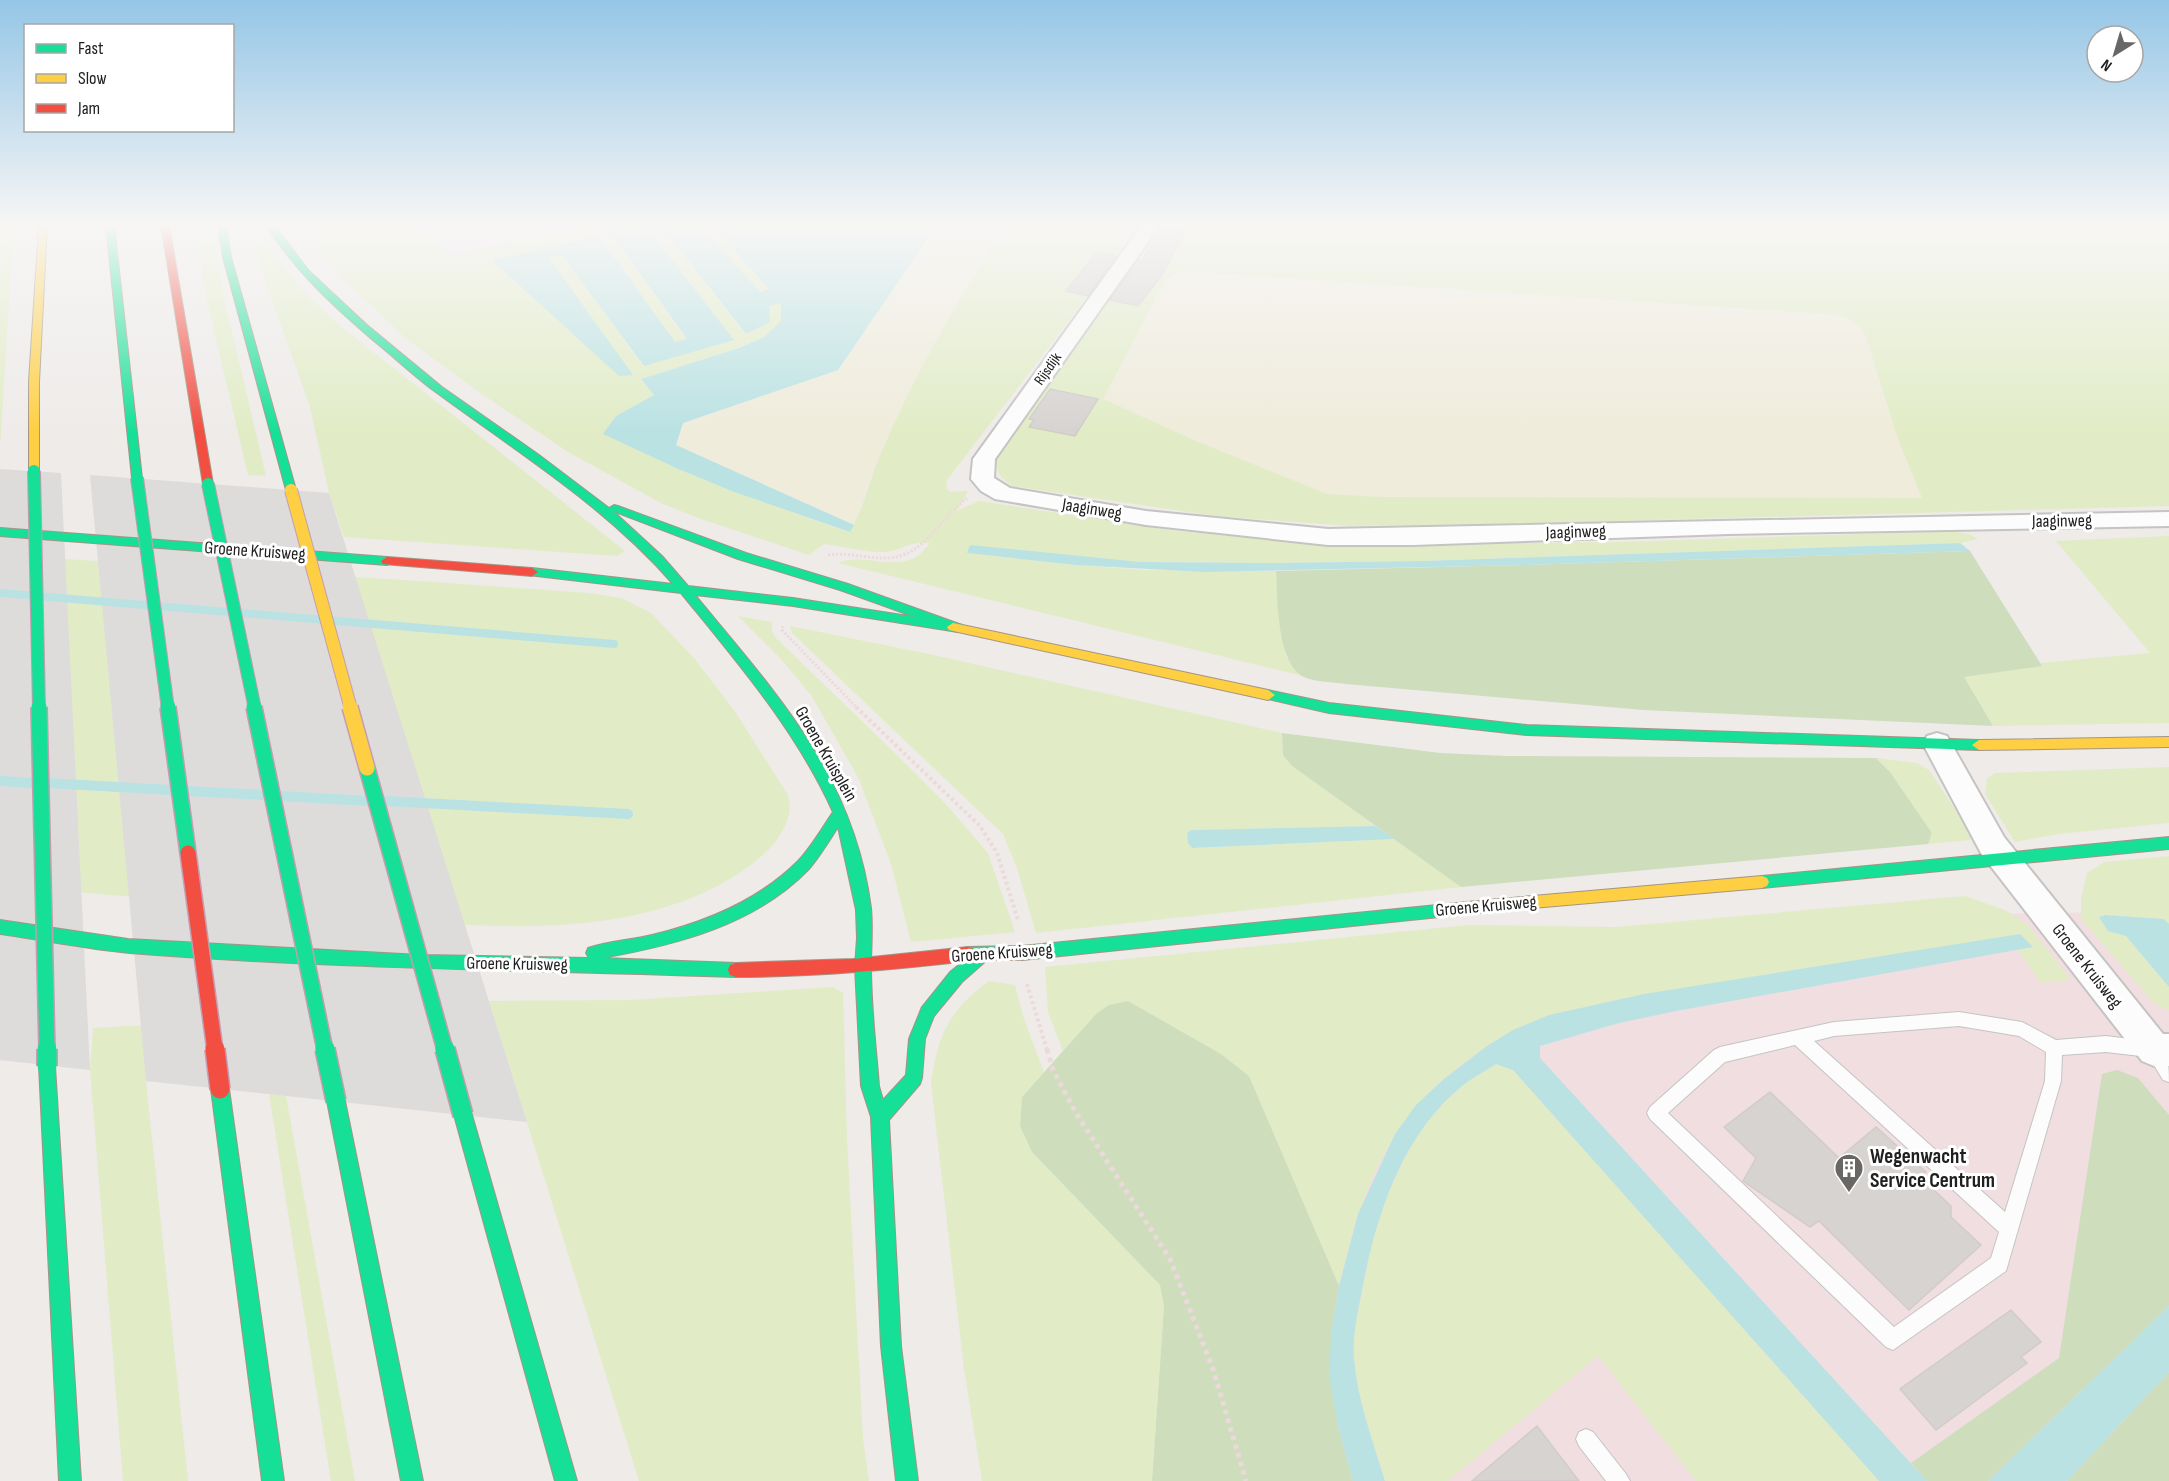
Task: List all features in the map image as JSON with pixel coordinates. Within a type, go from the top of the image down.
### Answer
[{"type":"main road","points":[[39,294],[34,382],[34,471],[48,1066],[69,1481]]},
{"type":"main road","points":[[117,294],[137,478],[273,1481]]},
{"type":"main road","points":[[176,294],[208,484],[412,1481]]},
{"type":"main road","points":[[237,294],[566,1481]]},
{"type":"main road","name":"Groene Kruisplein","points":[[327,294],[340,308],[428,381],[537,457],[623,525],[657,556],[747,665],[788,720],[820,772],[840,812],[862,889],[868,938],[863,967],[870,1086],[880,1118],[891,1346],[907,1481]]},
{"type":"main road","points":[[587,497],[742,556],[843,587],[958,628]]},
{"type":"main road","name":"Groene Kruisweg","points":[[0,532],[513,570],[684,589],[958,628],[1329,708],[1431,721],[1527,730],[1937,744],[2008,746],[2169,742]]},
{"type":"main road","points":[[539,963],[635,946],[682,934],[716,922],[745,908],[782,885],[802,866],[840,812]]},
{"type":"main road","name":"Groene Kruisweg","points":[[0,927],[129,945],[421,963],[539,963],[697,970],[788,970],[863,967],[986,952],[1022,953],[1384,915],[1691,889],[2169,843]]},
{"type":"main road","points":[[880,1118],[914,1078],[917,1039],[928,1012],[956,977],[986,952]]},
{"type":"street","name":"Rijsdijk","points":[[988,486],[982,479],[984,459],[1102,294]]},
{"type":"street","name":"Jaaginweg","points":[[988,486],[1003,494],[1134,516],[1328,537],[1413,537],[1740,527],[2169,519]]},
{"type":"street","name":"Groene Kruisweg","points":[[1937,744],[1993,846],[2164,1058]]},
{"type":"lane","points":[[2054,1048],[2053,1081],[1999,1264],[1893,1340],[1656,1113],[1720,1055],[1834,1029],[1959,1019],[2022,1029],[2054,1048],[2106,1044],[2164,1058]]},
{"type":"lane","points":[[1798,1037],[2010,1229]]},
{"type":"lane","points":[[1586,1439],[1619,1481]]},
{"type":"shaded area","points":[[890,294],[963,294],[936,341],[882,450],[854,525],[676,446],[683,424],[838,370]]},
{"type":"shaded area","points":[[1158,294],[1528,294],[1796,312],[1848,318],[1857,323],[1865,334],[1898,439],[1922,498],[1382,497],[1327,494],[1196,441],[1103,399]]},
{"type":"shaded area","points":[[2169,911],[2169,1481],[1296,1481],[1340,1037],[1927,915]]},
{"type":"green space","points":[[0,294],[10,294],[0,446]]},
{"type":"green space","points":[[206,294],[224,294],[266,476],[248,475]]},
{"type":"green space","points":[[270,294],[306,294],[343,328],[625,551],[617,556],[344,537],[329,493],[310,407]]},
{"type":"green space","points":[[359,294],[530,294],[620,375],[570,294],[591,294],[643,366],[733,340],[698,294],[714,294],[745,334],[769,323],[769,306],[781,302],[781,321],[764,337],[735,349],[641,379],[654,395],[616,416],[604,434],[734,492],[849,532],[855,523],[895,422],[924,364],[964,294],[1089,294],[947,480],[946,488],[950,492],[968,491],[957,511],[979,501],[1176,531],[1346,544],[1622,542],[1951,531],[1969,534],[1978,539],[1960,543],[1422,561],[1140,562],[968,553],[1145,570],[1276,571],[1279,620],[1286,657],[1303,676],[838,563],[850,560],[898,562],[910,560],[920,554],[930,543],[911,544],[885,552],[824,544],[809,555],[701,519],[661,503],[568,452],[479,392],[405,338]]},
{"type":"green space","points":[[641,294],[654,294],[686,339],[675,342]]},
{"type":"green space","points":[[1110,294],[1158,294],[1103,399],[1196,441],[1327,494],[1382,497],[1922,498],[1898,439],[1865,334],[1852,321],[1825,314],[1528,294],[2169,294],[2169,506],[1509,524],[1349,526],[1216,516],[1012,486],[1001,477],[994,463]]},
{"type":"green space","points":[[2169,536],[2169,723],[1993,726],[1963,677],[2041,666],[2040,663],[2150,653],[2056,541]]},
{"type":"green space","points":[[1970,551],[2042,666],[1964,677],[1993,726],[1643,710],[1319,681],[1308,679],[1295,670],[1283,644],[1278,613],[1276,571]]},
{"type":"green space","points":[[0,555],[434,582],[589,593],[621,598],[651,613],[694,658],[736,713],[788,795],[790,803],[784,828],[764,854],[715,887],[660,909],[600,921],[536,926],[408,921],[0,886]]},
{"type":"green space","points":[[738,616],[772,622],[772,632],[777,639],[944,802],[988,853],[1015,932],[911,942],[891,864],[859,779],[811,695],[781,659]]},
{"type":"green space","points":[[790,626],[929,654],[1282,733],[1283,755],[1292,766],[1375,826],[1191,830],[1187,833],[1188,843],[1192,848],[1395,839],[1461,887],[1036,933],[1017,868],[1003,834],[792,633]]},
{"type":"green space","points":[[1282,733],[1440,753],[1507,756],[1876,758],[1890,772],[1932,833],[1928,844],[1461,887],[1292,766],[1283,755]]},
{"type":"green space","points":[[1876,758],[1917,763],[1929,770],[1971,833],[1970,840],[1928,844],[1932,833],[1890,772]]},
{"type":"green space","points":[[2169,767],[2169,823],[2058,834],[2015,842],[1985,794],[1987,778],[1995,773]]},
{"type":"green space","points":[[2169,856],[2169,924],[2163,919],[2105,915],[2099,917],[2108,931],[2126,936],[2169,987],[2169,1011],[2153,1002],[2081,919],[2081,899],[2087,873],[2104,862]]},
{"type":"green space","points":[[1965,896],[2005,910],[2028,925],[2071,980],[2041,983],[2018,950],[2033,947],[2020,934],[1549,1015],[1483,1049],[1455,1069],[1407,1119],[1371,1180],[1355,1225],[1339,1286],[1249,1076],[1221,1054],[1128,1001],[1096,1014],[1063,1051],[1048,1012],[1045,967],[1468,925],[1616,927]]},
{"type":"green space","points":[[989,981],[1015,985],[1024,1019],[1044,1072],[1022,1097],[1020,1126],[1032,1152],[1160,1285],[1164,1306],[1152,1481],[982,1481],[964,1369],[931,1084],[937,1052],[947,1025],[964,1003]]},
{"type":"green space","points":[[833,987],[843,993],[847,1139],[863,1438],[869,1481],[639,1481],[489,1001],[631,1000]]},
{"type":"green space","points":[[1128,1001],[1221,1054],[1249,1076],[1339,1286],[1331,1334],[1338,1427],[1353,1481],[1152,1481],[1164,1306],[1160,1285],[1032,1152],[1020,1126],[1022,1097],[1096,1014],[1109,1005]]},
{"type":"green space","points":[[148,1025],[146,1081],[188,1481],[123,1481],[90,1070],[93,1028]]},
{"type":"green space","points":[[1496,1064],[1513,1070],[1879,1481],[1696,1481],[1598,1356],[1448,1481],[1385,1481],[1362,1405],[1354,1349],[1358,1313],[1376,1231],[1395,1177],[1423,1128],[1462,1086]]},
{"type":"green space","points":[[2117,1070],[2138,1078],[2169,1115],[2169,1306],[1988,1481],[1927,1481],[1911,1463],[2059,1358],[2102,1074]]},
{"type":"green space","points":[[269,1094],[286,1096],[355,1481],[331,1481]]},
{"type":"green space","points":[[2169,1372],[2169,1481],[2067,1481]]},
{"type":"water","points":[[529,294],[575,294],[633,375],[619,376]]},
{"type":"water","points":[[591,294],[641,294],[675,342],[687,339],[655,294],[699,294],[734,340],[644,366]]},
{"type":"water","points":[[715,294],[890,294],[838,370],[683,423],[676,445],[854,525],[850,532],[734,492],[603,434],[616,416],[654,395],[641,379],[739,348],[764,337],[781,321],[781,303],[769,306],[770,322],[746,334]]},
{"type":"water","points":[[1960,543],[1970,551],[1204,572],[1076,565],[967,553],[970,545],[1140,562],[1274,563],[1422,561]]},
{"type":"water","points":[[1375,826],[1395,839],[1192,848],[1188,843],[1187,833],[1191,830]]},
{"type":"water","points":[[2105,915],[2164,919],[2169,924],[2169,987],[2126,936],[2108,931],[2099,917]]},
{"type":"water","points":[[2020,934],[2033,947],[1676,1011],[1619,1023],[1540,1046],[1540,1058],[1927,1481],[1879,1481],[1513,1070],[1496,1064],[1462,1086],[1441,1106],[1407,1153],[1384,1206],[1368,1262],[1356,1324],[1354,1350],[1362,1405],[1385,1481],[1353,1481],[1338,1427],[1329,1374],[1331,1334],[1339,1286],[1358,1214],[1395,1134],[1416,1105],[1444,1079],[1487,1046],[1513,1030],[1549,1015],[1644,994]]},
{"type":"water","points":[[2169,1306],[2169,1372],[2067,1481],[1988,1481]]},
{"type":"pier","points":[[0,469],[61,473],[90,1070],[0,1060]]},
{"type":"pier","points":[[90,475],[329,493],[527,1122],[146,1081]]},
{"type":"building","points":[[1114,294],[1147,294],[1138,306],[1110,300]]},
{"type":"building","points":[[1050,389],[1098,399],[1075,436],[1029,427],[1034,420],[1029,419]]},
{"type":"building","name":"Wegenwacht Service Centrum","points":[[1770,1092],[1839,1158],[1876,1127],[1926,1172],[1920,1177],[1951,1206],[1951,1217],[1981,1245],[1909,1310],[1819,1221],[1810,1227],[1743,1181],[1756,1158],[1724,1127]]},
{"type":"building","points":[[2011,1310],[2041,1342],[2021,1357],[2027,1363],[1936,1430],[1900,1389]]},
{"type":"building","points":[[1537,1426],[1579,1481],[1472,1481]]},
{"type":"waterway","points":[[0,593],[614,644]]},
{"type":"waterway","points":[[0,781],[34,783]]},
{"type":"waterway","points":[[47,783],[171,790]]},
{"type":"waterway","points":[[188,791],[264,795]]},
{"type":"waterway","points":[[281,796],[369,801]]},
{"type":"waterway","points":[[386,801],[628,814]]},
{"type":"traffic: fast","points":[[117,294],[137,478]]},
{"type":"traffic: fast","points":[[237,294],[291,490]]},
{"type":"traffic: fast","points":[[327,294],[438,389],[536,457],[599,505],[629,531],[684,589]]},
{"type":"traffic: fast","points":[[34,471],[47,1066]]},
{"type":"traffic: fast","points":[[137,478],[188,853]]},
{"type":"traffic: fast","points":[[208,484],[336,1101]]},
{"type":"traffic: fast","points":[[614,508],[742,556],[844,587],[958,628]]},
{"type":"traffic: fast","points":[[0,532],[387,561]]},
{"type":"traffic: fast","points":[[532,572],[793,602],[953,627]]},
{"type":"traffic: fast","points":[[684,589],[789,722],[824,779],[839,810],[856,868],[861,896],[865,938],[863,967]]},
{"type":"traffic: fast","points":[[1268,695],[1329,708],[1527,730],[1979,745]]},
{"type":"traffic: fast","points":[[367,768],[463,1115]]},
{"type":"traffic: fast","points":[[594,953],[651,942],[706,926],[758,901],[782,885],[803,865],[840,812]]},
{"type":"traffic: fast","points":[[1762,882],[2169,843]]},
{"type":"traffic: fast","points":[[968,954],[1022,953],[1488,906]]},
{"type":"traffic: fast","points":[[0,927],[128,946],[421,962],[539,963],[736,970]]},
{"type":"traffic: fast","points":[[880,1117],[914,1078],[917,1039],[928,1012],[956,977],[986,952]]},
{"type":"traffic: fast","points":[[863,967],[870,1086],[880,1117],[891,1346],[907,1481]]},
{"type":"traffic: fast","points":[[47,1066],[70,1481]]},
{"type":"traffic: fast","points":[[220,1089],[273,1481]]},
{"type":"traffic: fast","points":[[336,1101],[412,1481]]},
{"type":"traffic: fast","points":[[463,1115],[566,1481]]},
{"type":"traffic: slow","points":[[34,471],[34,382],[39,294]]},
{"type":"traffic: slow","points":[[291,490],[367,768]]},
{"type":"traffic: slow","points":[[953,627],[1268,695]]},
{"type":"traffic: slow","points":[[1979,745],[2169,742]]},
{"type":"traffic: slow","points":[[1488,906],[1762,882]]},
{"type":"traffic: jam","points":[[176,294],[208,484]]},
{"type":"traffic: jam","points":[[387,561],[532,572]]},
{"type":"traffic: jam","points":[[188,853],[220,1089]]},
{"type":"traffic: jam","points":[[736,970],[853,966],[968,954]]},
{"type":"place","name":"Wegenwacht Service Centrum","points":[[1849,1194]]}]
